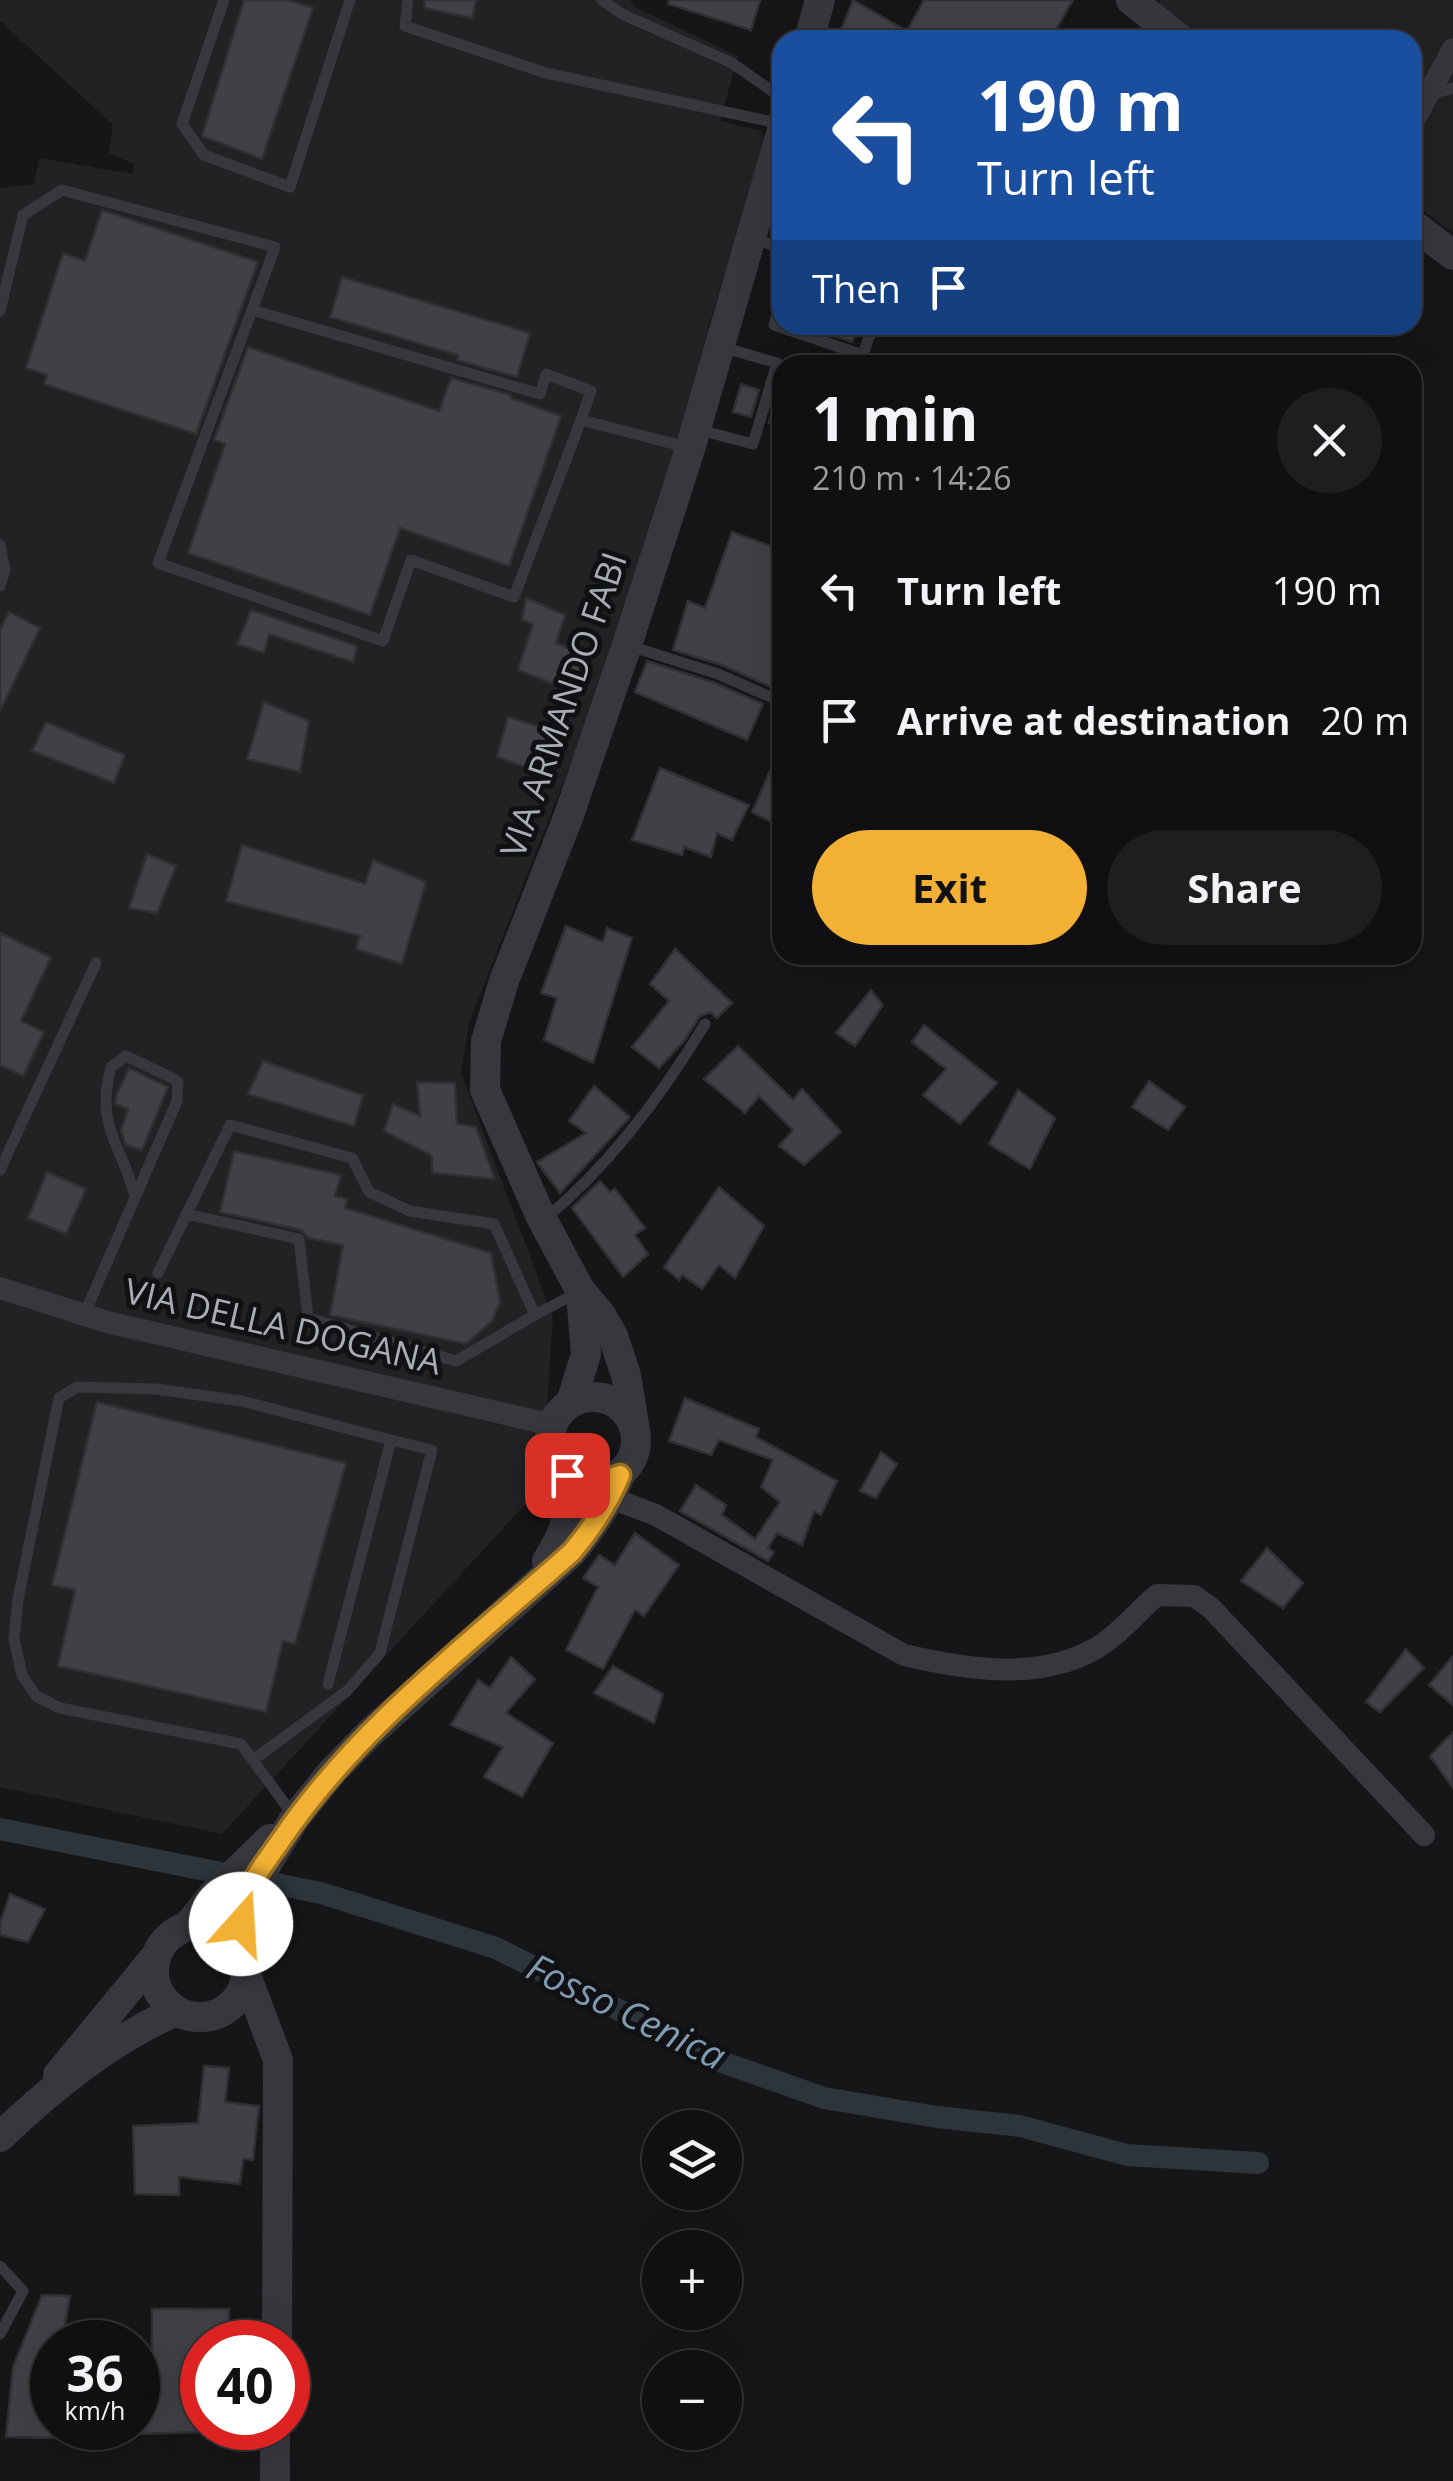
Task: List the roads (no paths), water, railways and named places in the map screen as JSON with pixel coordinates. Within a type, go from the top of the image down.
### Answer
[{"type":"street","points":[[812,30],[820,0]]},
{"type":"street","points":[[1130,0],[1168,30]]},
{"type":"street","points":[[1422,106],[1453,49]]},
{"type":"street","name":"VIA ARMANDO FABI","points":[[580,1290],[509,1150],[485,1090],[486,1041],[504,981],[569,815],[627,645],[693,439],[772,163]]},
{"type":"street","points":[[1422,232],[1453,255]]},
{"type":"street","name":"VIA DELLA DOGANA","points":[[0,1288],[84,1315],[562,1414]]},
{"type":"street","points":[[530,1589],[560,1542],[568,1521],[571,1491],[567,1475],[552,1453],[562,1414],[586,1354],[580,1290]]},
{"type":"street","points":[[38,2101],[156,1956],[163,1942],[188,1926],[213,1894],[258,1858],[369,1734],[572,1552],[593,1527],[635,1452],[634,1424],[626,1375],[613,1336],[601,1314],[580,1290]]},
{"type":"street","points":[[562,1414],[600,1397],[626,1411],[634,1424]]},
{"type":"street","points":[[567,1475],[616,1486],[656,1515],[904,1655],[935,1662],[1021,1670],[1054,1665],[1092,1650],[1157,1596],[1194,1596],[1211,1608],[1424,1835]]},
{"type":"street","points":[[207,2016],[222,2012],[242,1990],[243,1902],[258,1858]]},
{"type":"street","points":[[188,1926],[217,1928],[242,1961],[278,2060],[277,2320]]},
{"type":"street","points":[[156,1956],[153,1972],[164,2001],[192,2016],[225,2020],[248,2034],[258,2044],[278,2084]]},
{"type":"street","points":[[0,2137],[38,2101],[144,2025],[177,2011]]},
{"type":"street","points":[[275,2481],[276,2450]]},
{"type":"lane","points":[[224,0],[182,124],[204,155],[290,187],[350,0]]},
{"type":"lane","points":[[408,0],[405,26],[546,72],[772,125]]},
{"type":"lane","points":[[602,0],[622,14],[732,63],[772,91]]},
{"type":"lane","points":[[1428,95],[1453,88]]},
{"type":"lane","points":[[0,311],[23,215],[62,190],[275,247],[158,562],[383,641],[411,560],[514,597],[591,391],[546,374],[540,394],[252,310]]},
{"type":"lane","points":[[751,238],[772,245]]},
{"type":"lane","points":[[803,335],[860,355]]},
{"type":"lane","points":[[720,346],[772,362]]},
{"type":"lane","points":[[581,420],[693,439],[753,444],[772,380]]},
{"type":"lane","points":[[0,545],[5,570],[0,586]]},
{"type":"lane","points":[[627,645],[718,674],[772,698]]},
{"type":"lane","points":[[0,1170],[96,963]]},
{"type":"lane","points":[[543,1221],[577,1193],[635,1124],[674,1075],[705,1024]]},
{"type":"lane","points":[[84,1315],[135,1196],[180,1090],[172,1078],[126,1056],[111,1067],[106,1118],[111,1140],[129,1171],[135,1196]]},
{"type":"lane","points":[[158,1272],[230,1125],[352,1158],[369,1192],[410,1211],[494,1224],[535,1315]]},
{"type":"lane","points":[[186,1214],[299,1239],[308,1318],[456,1361],[580,1290]]},
{"type":"lane","points":[[253,1760],[347,1691],[380,1654],[432,1450],[242,1401],[156,1389],[77,1387],[59,1398],[18,1598],[14,1639],[22,1675],[36,1696],[60,1708],[241,1744],[295,1818]]},
{"type":"lane","points":[[328,1684],[391,1440]]},
{"type":"lane","points":[[0,2266],[23,2292],[0,2334]]},
{"type":"waterway","name":"Fosso Cenica","points":[[0,1829],[321,1893],[496,1948],[722,2062],[824,2098],[1020,2126],[1127,2155],[1258,2163]]}]
